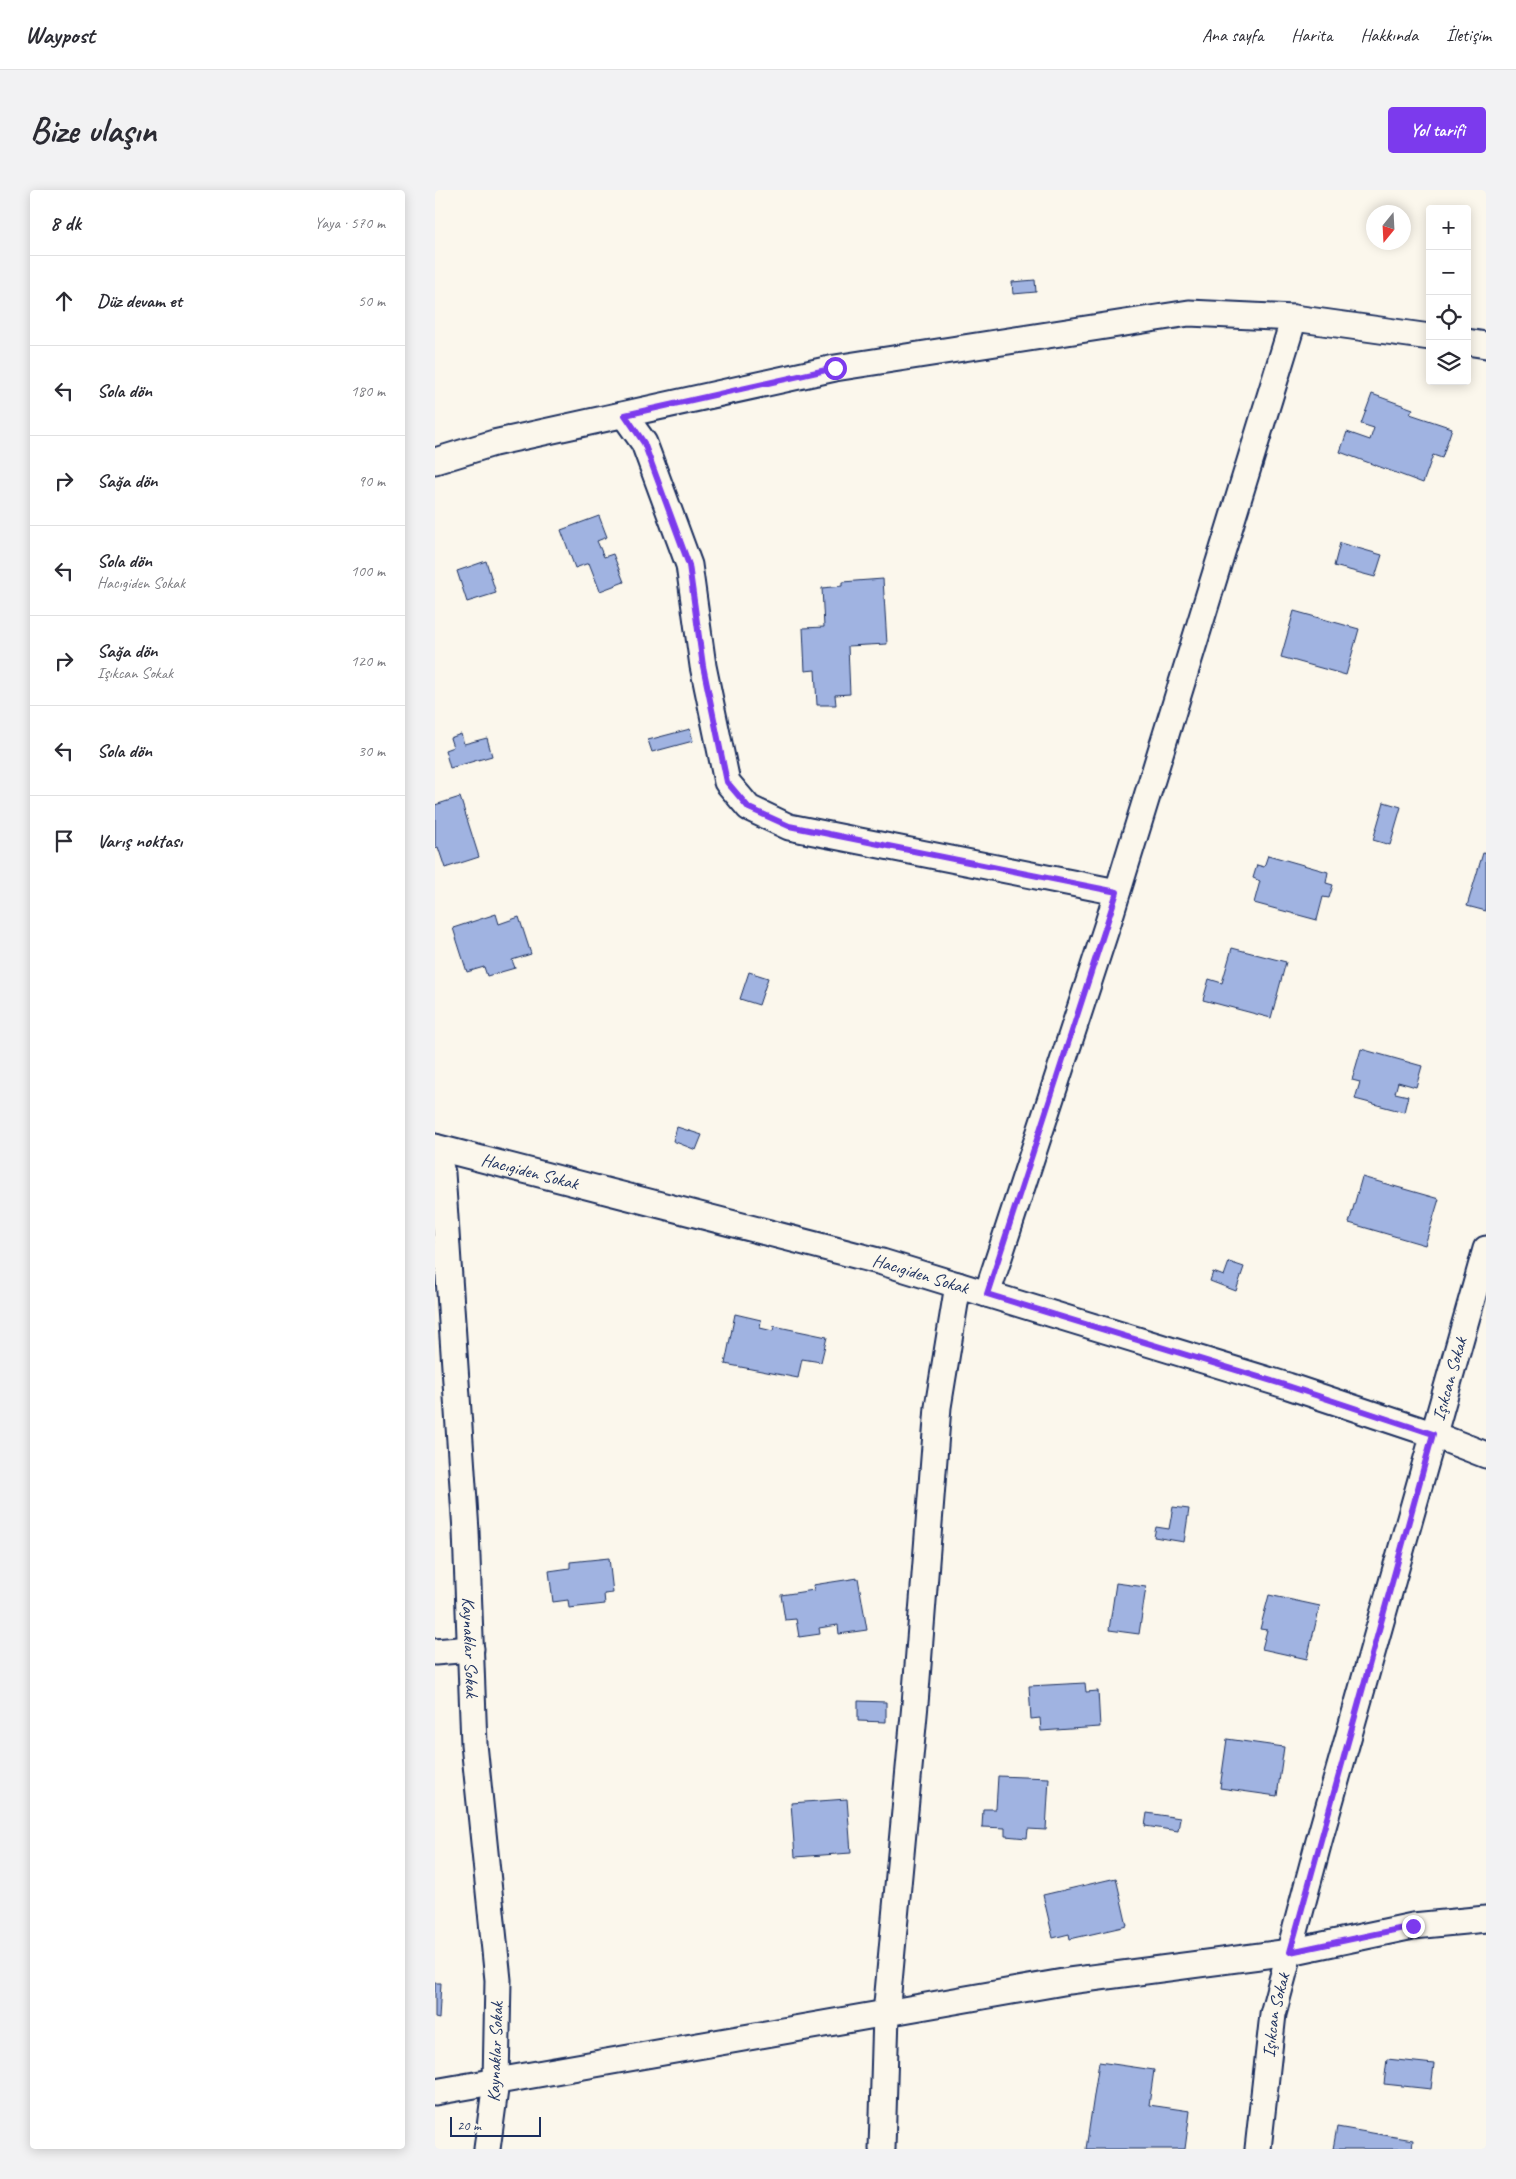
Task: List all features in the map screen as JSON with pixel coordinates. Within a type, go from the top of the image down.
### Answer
[{"type":"street","points":[[435,462],[494,443],[835,368],[1189,313],[1294,318],[1426,336]]},
{"type":"street","points":[[987,1294],[1117,892],[1294,318]]},
{"type":"street","points":[[1471,343],[1486,345]]},
{"type":"street","points":[[625,415],[644,443],[689,565],[703,666],[727,782],[749,808],[789,826],[1117,892]]},
{"type":"street","name":"Hacıgiden Sokak","points":[[435,1147],[882,1262],[1288,1386],[1433,1434],[1486,1455]]},
{"type":"street","name":"Kaynaklar Sokak","points":[[435,1147],[442,1173],[455,1346],[471,1649],[474,1744],[498,1980],[497,2082],[487,2149]]},
{"type":"street","name":"Işıkcan Sokak","points":[[1258,2149],[1273,2014],[1486,1249]]},
{"type":"street","points":[[882,2149],[887,2014],[916,1694],[938,1407],[958,1285]]},
{"type":"street","points":[[435,1652],[471,1649]]},
{"type":"street","points":[[435,2092],[1069,1981],[1290,1952],[1413,1926],[1486,1919]]},
{"type":"building","points":[[1035,280],[1036,292],[1013,294],[1012,282]]},
{"type":"building","points":[[1372,394],[1413,409],[1410,414],[1452,428],[1442,458],[1433,455],[1423,483],[1340,452],[1347,432],[1370,440],[1374,428],[1361,424]]},
{"type":"building","points":[[599,516],[607,537],[597,541],[604,557],[613,554],[624,582],[600,591],[589,563],[575,568],[561,530]]},
{"type":"building","points":[[1340,543],[1382,555],[1375,577],[1334,566]]},
{"type":"building","points":[[486,561],[496,593],[467,602],[457,571]]},
{"type":"building","points":[[883,579],[887,644],[848,646],[850,694],[835,695],[836,705],[817,705],[815,670],[805,671],[803,628],[824,627],[822,588],[842,586],[842,582]]},
{"type":"building","points":[[1294,611],[1359,629],[1346,675],[1281,657]]},
{"type":"building","points":[[690,729],[693,741],[652,752],[648,740]]},
{"type":"building","points":[[461,734],[464,744],[487,738],[492,756],[450,768],[445,750],[453,747],[450,738]]},
{"type":"building","points":[[460,797],[479,857],[445,868],[438,847],[435,848],[435,805]]},
{"type":"building","points":[[1384,802],[1401,807],[1390,845],[1373,840]]},
{"type":"building","points":[[1483,853],[1486,854],[1486,911],[1467,906]]},
{"type":"building","points":[[1268,855],[1328,872],[1326,883],[1333,885],[1329,898],[1323,897],[1317,920],[1254,903],[1260,881],[1253,878],[1257,865],[1264,867]]},
{"type":"building","points":[[496,914],[499,924],[519,917],[531,954],[512,960],[515,968],[487,976],[484,967],[467,972],[453,928]]},
{"type":"building","points":[[1232,948],[1286,962],[1271,1018],[1203,1000],[1209,979],[1222,983]]},
{"type":"building","points":[[749,972],[768,978],[759,1005],[740,999]]},
{"type":"building","points":[[1361,1049],[1422,1066],[1416,1087],[1398,1082],[1395,1093],[1408,1096],[1404,1112],[1355,1099],[1360,1082],[1352,1080]]},
{"type":"building","points":[[677,1127],[702,1135],[696,1150],[673,1141]]},
{"type":"building","points":[[1362,1177],[1439,1199],[1425,1245],[1349,1223]]},
{"type":"building","points":[[1229,1262],[1244,1267],[1236,1291],[1210,1281],[1213,1272],[1224,1276]]},
{"type":"building","points":[[735,1314],[761,1320],[760,1328],[773,1331],[774,1326],[827,1337],[821,1362],[802,1359],[798,1378],[725,1364]]},
{"type":"building","points":[[1173,1507],[1189,1509],[1184,1542],[1154,1537],[1156,1527],[1169,1529]]},
{"type":"building","points":[[609,1558],[613,1593],[604,1594],[605,1604],[569,1608],[568,1600],[553,1602],[549,1571],[570,1568],[570,1562]]},
{"type":"building","points":[[858,1578],[867,1630],[839,1634],[838,1625],[819,1628],[820,1634],[799,1637],[796,1619],[785,1620],[781,1595],[814,1590],[813,1585]]},
{"type":"building","points":[[1116,1583],[1146,1587],[1139,1634],[1109,1630]]},
{"type":"building","points":[[1269,1595],[1320,1606],[1307,1659],[1262,1649],[1267,1630],[1260,1629]]},
{"type":"building","points":[[1085,1683],[1086,1692],[1098,1691],[1100,1727],[1041,1731],[1040,1718],[1031,1719],[1029,1686]]},
{"type":"building","points":[[858,1701],[886,1702],[886,1722],[858,1721]]},
{"type":"building","points":[[1227,1739],[1284,1747],[1277,1796],[1220,1788]]},
{"type":"building","points":[[998,1776],[1049,1778],[1046,1830],[1028,1829],[1027,1838],[1005,1836],[1005,1828],[982,1827],[983,1809],[996,1809]]},
{"type":"building","points":[[847,1799],[851,1853],[795,1857],[791,1803]]},
{"type":"building","points":[[1147,1813],[1180,1818],[1178,1831],[1145,1826]]},
{"type":"building","points":[[1116,1878],[1127,1926],[1070,1939],[1069,1934],[1053,1938],[1043,1895]]},
{"type":"building","points":[[435,1983],[441,1983],[439,2019],[435,2018]]},
{"type":"building","points":[[1387,2059],[1434,2064],[1431,2089],[1384,2084]]},
{"type":"building","points":[[1099,2062],[1154,2070],[1149,2105],[1190,2111],[1185,2149],[1086,2149]]},
{"type":"building","points":[[1337,2127],[1413,2140],[1412,2149],[1333,2149]]},
{"type":"route","points":[[835,368],[625,415],[644,443],[689,565],[703,666],[727,782],[749,808],[789,826],[1117,892],[987,1294],[1288,1386],[1433,1434],[1319,1841],[1290,1952],[1413,1926]]}]
